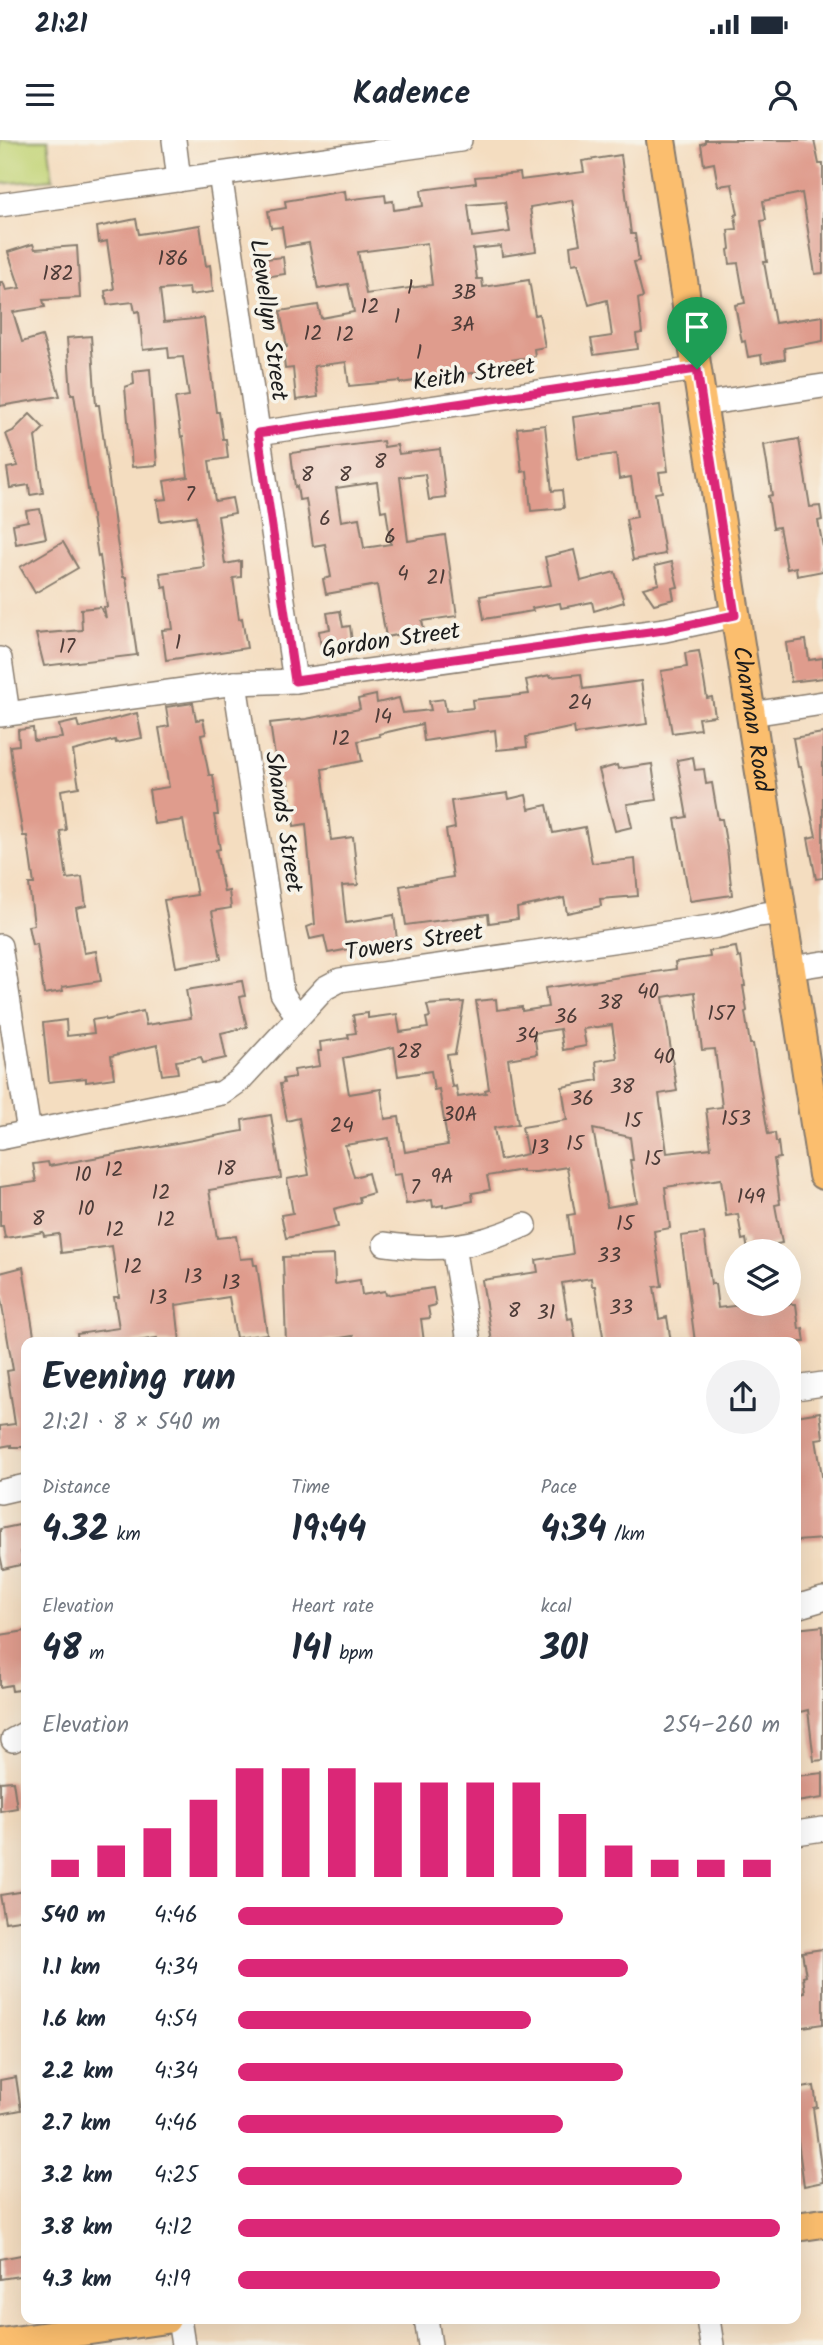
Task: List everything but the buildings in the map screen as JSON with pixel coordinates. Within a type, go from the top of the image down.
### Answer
[{"type":"main road","name":"Charman Road","points":[[662,140],[823,1175]]},
{"type":"main road","points":[[801,2226],[823,2223]]},
{"type":"main road","points":[[0,2343],[131,2324]]},
{"type":"street","points":[[173,140],[179,180]]},
{"type":"street","points":[[0,205],[460,140]]},
{"type":"street","name":"Llewellyn Street","points":[[220,174],[295,681]]},
{"type":"street","name":"Keith Street","points":[[258,433],[697,369]]},
{"type":"street","points":[[702,404],[823,386]]},
{"type":"street","name":"Gordon Street","points":[[4,714],[235,682],[295,681],[736,620]]},
{"type":"street","points":[[0,659],[4,714]]},
{"type":"street","name":"Shands Street","points":[[235,682],[279,969],[285,998],[300,1014]]},
{"type":"street","points":[[751,713],[823,703]]},
{"type":"street","name":"Towers Street","points":[[0,1138],[222,1093],[239,1082],[317,995],[331,983],[355,976],[717,926],[758,915],[783,918]]},
{"type":"street","points":[[0,946],[29,1132]]},
{"type":"street","points":[[790,968],[823,963]]},
{"type":"street","points":[[279,969],[287,979],[317,995]]},
{"type":"street","points":[[385,1244],[414,1248],[453,1247],[495,1238],[525,1225]]},
{"type":"street","points":[[453,1247],[469,1337]]},
{"type":"street","points":[[801,1387],[823,1384]]},
{"type":"street","points":[[0,1492],[21,1487]]},
{"type":"street","points":[[801,1606],[823,1599]]},
{"type":"street","points":[[801,1832],[823,1829]]},
{"type":"street","points":[[180,2324],[183,2345]]},
{"type":"street","points":[[427,2324],[430,2345]]},
{"type":"street","points":[[709,2324],[712,2345]]},
{"type":"green space","points":[[0,140],[48,140],[53,179],[0,184]]},
{"type":"route","points":[[697,369],[735,615],[664,630],[295,681],[258,433],[697,369]]}]
